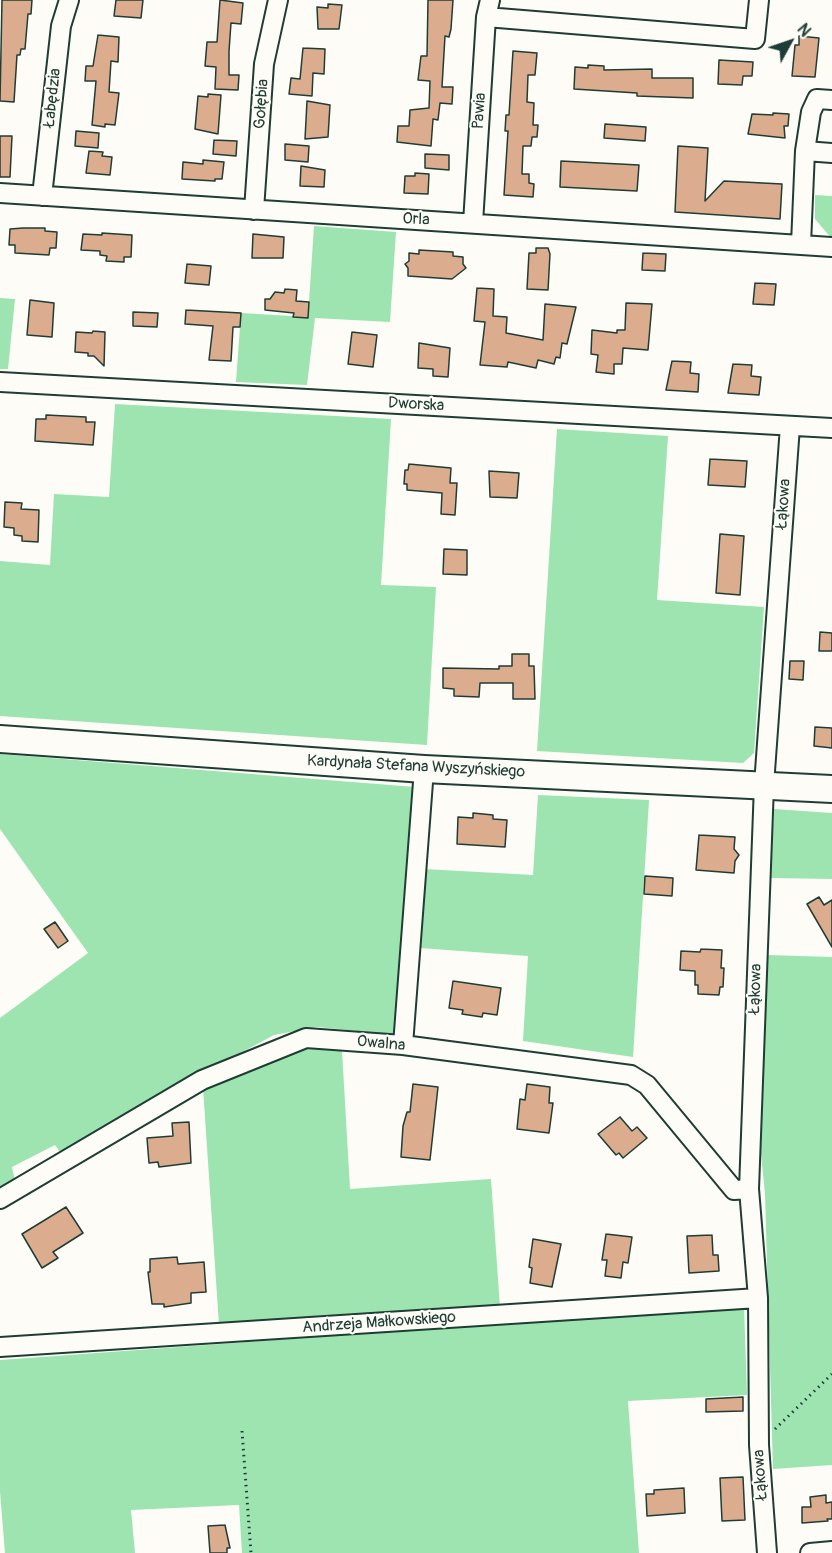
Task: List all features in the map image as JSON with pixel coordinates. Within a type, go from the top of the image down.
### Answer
[{"type":"main road","name":"Kardynała Stefana Wyszyńskiego","points":[[0,739],[424,769],[832,789]]},
{"type":"street","name":"Łabędzia","points":[[42,196],[61,26],[69,0]]},
{"type":"street","name":"Gołębia","points":[[254,210],[264,64],[278,0]]},
{"type":"street","points":[[488,8],[755,39],[759,0]]},
{"type":"street","name":"Pawia","points":[[473,223],[488,8]]},
{"type":"street","points":[[801,244],[806,151],[811,112],[825,99]]},
{"type":"street","points":[[806,151],[832,153]]},
{"type":"street","name":"Orla","points":[[0,193],[832,247]]},
{"type":"street","name":"Dworska","points":[[0,382],[832,428]]},
{"type":"street","name":"Łąkowa","points":[[767,1553],[759,1444],[758,1298],[749,1189],[764,784],[790,426]]},
{"type":"street","points":[[403,1045],[424,769]]},
{"type":"street","name":"Owalna","points":[[0,1199],[202,1080],[241,1062],[306,1038],[403,1045],[631,1074],[647,1085],[734,1190],[749,1189]]},
{"type":"street","name":"Andrzeja Małkowskiego","points":[[0,1347],[758,1298]]},
{"type":"street","points":[[810,1553],[832,1551]]},
{"type":"path","points":[[759,1444],[832,1374]]},
{"type":"path","points":[[242,1431],[251,1553]]},
{"type":"green space","points":[[815,195],[832,196],[832,239],[815,219]]},
{"type":"green space","points":[[314,226],[396,232],[390,322],[315,318],[307,385],[236,382],[241,313],[308,317]]},
{"type":"green space","points":[[0,298],[15,299],[8,369],[0,369]]},
{"type":"green space","points":[[115,404],[391,419],[381,585],[436,587],[427,745],[0,716],[0,561],[50,565],[54,494],[109,497]]},
{"type":"green space","points":[[557,429],[668,436],[657,600],[764,607],[754,753],[743,763],[537,751]]},
{"type":"green space","points":[[0,754],[415,787],[398,1035],[317,1027],[274,1035],[194,1078],[63,1156],[55,1145],[12,1167],[15,1181],[0,1190],[0,1018],[88,953],[0,829]]},
{"type":"green space","points":[[538,795],[649,800],[633,1057],[523,1041],[528,956],[420,948],[424,869],[533,875]]},
{"type":"green space","points":[[774,809],[832,813],[832,879],[770,878]]},
{"type":"green space","points":[[767,955],[832,957],[832,1465],[773,1469],[765,1194],[759,1133]]},
{"type":"green space","points":[[314,1047],[342,1051],[350,1189],[491,1179],[500,1308],[219,1325],[203,1088],[271,1058]]},
{"type":"green space","points":[[744,1306],[747,1395],[628,1401],[639,1553],[242,1553],[239,1505],[131,1510],[135,1553],[5,1553],[0,1492],[0,1360]]},
{"type":"building","points":[[2,0],[32,0],[31,14],[28,14],[25,49],[21,49],[20,55],[17,55],[14,102],[0,101]]},
{"type":"building","points":[[116,0],[143,0],[141,18],[114,16]]},
{"type":"building","points":[[220,0],[243,3],[241,24],[231,23],[229,51],[229,75],[239,75],[238,90],[215,89],[216,67],[205,66],[207,42],[217,42]]},
{"type":"building","points":[[428,0],[453,0],[451,29],[449,37],[445,36],[442,87],[453,87],[452,104],[440,103],[438,120],[433,119],[431,146],[397,142],[398,126],[409,126],[410,110],[429,108],[430,81],[418,80],[421,56],[427,56]]},
{"type":"building","points":[[328,4],[342,5],[339,29],[318,29],[317,7],[328,8]]},
{"type":"building","points":[[98,35],[119,37],[118,62],[111,61],[109,92],[119,93],[115,125],[105,124],[105,127],[92,125],[96,81],[85,81],[86,66],[93,66]]},
{"type":"building","points":[[799,36],[819,38],[815,77],[792,76],[795,45],[799,45]]},
{"type":"building","points":[[303,48],[325,49],[324,74],[313,73],[312,96],[289,94],[291,78],[300,79]]},
{"type":"building","points":[[513,51],[537,53],[535,75],[528,75],[527,102],[534,103],[533,125],[538,125],[537,137],[532,137],[531,146],[523,146],[522,174],[529,174],[529,183],[534,184],[533,197],[504,195],[508,131],[505,131],[506,115],[509,115]]},
{"type":"building","points":[[719,60],[753,62],[752,76],[743,76],[742,85],[718,84]]},
{"type":"building","points":[[588,65],[604,66],[604,70],[652,69],[652,78],[693,78],[693,98],[637,96],[637,93],[574,89],[575,67],[588,68]]},
{"type":"building","points":[[208,94],[221,95],[218,134],[195,129],[198,96],[208,97]]},
{"type":"building","points":[[307,101],[330,105],[328,137],[305,139]]},
{"type":"building","points":[[773,113],[789,114],[788,126],[784,126],[785,138],[748,134],[752,114],[773,115]]},
{"type":"building","points":[[605,124],[646,127],[645,141],[604,138]]},
{"type":"building","points":[[76,131],[99,133],[98,148],[75,146]]},
{"type":"building","points":[[0,136],[12,136],[10,177],[0,177]]},
{"type":"building","points":[[214,140],[237,141],[236,156],[213,154]]},
{"type":"building","points":[[285,144],[309,146],[308,162],[285,160]]},
{"type":"building","points":[[678,146],[708,148],[705,201],[724,181],[782,184],[780,219],[675,212]]},
{"type":"building","points":[[89,151],[103,152],[102,156],[112,157],[110,175],[86,173]]},
{"type":"building","points":[[425,154],[449,155],[449,170],[425,168]]},
{"type":"building","points":[[203,160],[224,162],[222,179],[215,179],[215,181],[182,179],[183,162],[203,164]]},
{"type":"building","points":[[561,161],[639,165],[637,191],[560,187]]},
{"type":"building","points":[[301,166],[325,170],[324,187],[300,186]]},
{"type":"building","points":[[415,173],[429,174],[428,194],[404,193],[405,176],[415,176]]},
{"type":"building","points":[[45,228],[45,231],[57,232],[56,248],[50,248],[49,255],[15,253],[15,245],[9,245],[10,229]]},
{"type":"building","points":[[102,233],[132,235],[131,257],[124,257],[124,262],[106,261],[107,256],[100,255],[100,251],[81,250],[83,234],[102,235]]},
{"type":"building","points":[[253,234],[284,237],[283,258],[252,258]]},
{"type":"building","points":[[536,248],[548,248],[550,254],[548,290],[527,289],[529,253],[536,253]]},
{"type":"building","points":[[419,250],[453,252],[453,256],[463,257],[463,264],[466,268],[452,279],[408,276],[408,268],[405,264],[409,261],[409,253],[419,254]]},
{"type":"building","points":[[643,253],[666,254],[665,271],[642,270]]},
{"type":"building","points":[[187,264],[211,266],[209,285],[185,283]]},
{"type":"building","points":[[755,283],[776,284],[774,305],[753,304]]},
{"type":"building","points":[[477,288],[494,289],[493,316],[507,317],[506,333],[543,340],[545,304],[576,307],[567,344],[562,343],[560,358],[556,357],[554,364],[538,360],[536,368],[508,362],[507,367],[480,365],[485,322],[474,321]]},
{"type":"building","points":[[285,289],[297,290],[296,301],[309,302],[308,318],[293,317],[294,313],[265,310],[265,299],[270,299],[275,292],[284,293]]},
{"type":"building","points":[[30,300],[54,303],[52,337],[27,335]]},
{"type":"building","points":[[626,303],[652,304],[648,350],[623,348],[622,364],[614,364],[614,374],[596,372],[598,355],[591,354],[592,330],[617,333],[617,330],[625,330]]},
{"type":"building","points":[[186,310],[241,313],[240,327],[233,327],[231,361],[209,360],[213,326],[185,324]]},
{"type":"building","points":[[133,312],[158,313],[157,327],[133,326]]},
{"type":"building","points":[[93,331],[105,332],[104,366],[94,356],[88,356],[88,353],[75,352],[76,332],[92,333]]},
{"type":"building","points":[[352,332],[377,335],[373,367],[348,364]]},
{"type":"building","points":[[419,343],[450,348],[448,377],[433,376],[433,369],[418,368]]},
{"type":"building","points":[[672,361],[691,362],[690,373],[699,374],[698,392],[666,390]]},
{"type":"building","points":[[733,364],[752,365],[751,376],[761,377],[759,395],[728,393]]},
{"type":"building","points":[[46,415],[86,417],[86,422],[95,422],[93,445],[35,441],[36,419],[46,419]]},
{"type":"building","points":[[710,459],[747,461],[745,487],[708,485]]},
{"type":"building","points":[[409,464],[451,468],[450,483],[457,483],[455,515],[441,514],[442,493],[407,490],[407,484],[404,484],[405,470],[408,470]]},
{"type":"building","points":[[489,471],[519,473],[517,498],[490,497]]},
{"type":"building","points":[[5,502],[22,503],[21,509],[39,510],[38,542],[22,541],[22,536],[14,535],[14,528],[4,527]]},
{"type":"building","points":[[720,534],[744,536],[740,595],[716,593]]},
{"type":"building","points":[[444,549],[467,550],[467,575],[443,574]]},
{"type":"building","points":[[820,632],[832,633],[832,651],[819,651]]},
{"type":"building","points":[[512,654],[529,654],[529,666],[534,666],[535,699],[513,699],[513,683],[480,683],[479,697],[454,696],[454,689],[443,688],[443,668],[499,669],[499,666],[512,666]]},
{"type":"building","points":[[790,661],[804,661],[803,680],[789,679]]},
{"type":"building","points":[[815,727],[832,728],[832,748],[814,746]]},
{"type":"building","points":[[473,813],[493,815],[493,819],[507,820],[505,847],[457,844],[458,817],[473,818]]},
{"type":"building","points":[[699,835],[735,837],[734,849],[739,855],[735,861],[734,873],[696,870]]},
{"type":"building","points":[[645,876],[673,878],[672,896],[644,894]]},
{"type":"building","points":[[819,897],[824,905],[832,900],[832,947],[807,904]]},
{"type":"building","points":[[55,922],[68,941],[58,948],[44,929]]},
{"type":"building","points":[[701,949],[722,950],[723,987],[720,987],[719,995],[698,994],[698,985],[695,985],[695,971],[680,970],[681,951],[700,952]]},
{"type":"building","points":[[453,981],[501,988],[497,1015],[483,1013],[482,1017],[462,1014],[463,1010],[449,1008]]},
{"type":"building","points":[[413,1084],[438,1087],[430,1160],[401,1157],[403,1126],[407,1112],[410,1112]]},
{"type":"building","points":[[527,1084],[550,1087],[549,1103],[553,1103],[549,1133],[517,1129],[520,1099],[525,1100]]},
{"type":"building","points":[[620,1117],[632,1131],[637,1127],[647,1138],[623,1158],[619,1153],[616,1155],[598,1134]]},
{"type":"building","points":[[189,1122],[191,1163],[159,1167],[158,1162],[149,1163],[147,1138],[173,1136],[172,1123]]},
{"type":"building","points":[[66,1207],[83,1233],[53,1252],[58,1258],[42,1268],[22,1234]]},
{"type":"building","points":[[606,1234],[632,1237],[628,1263],[623,1262],[621,1278],[605,1276],[607,1260],[602,1260]]},
{"type":"building","points":[[712,1235],[713,1255],[718,1255],[719,1271],[689,1273],[687,1236]]},
{"type":"building","points":[[533,1239],[561,1244],[552,1287],[530,1283],[532,1268],[529,1267]]},
{"type":"building","points":[[177,1257],[178,1264],[204,1262],[206,1292],[191,1293],[191,1303],[164,1307],[164,1304],[152,1304],[148,1272],[150,1272],[150,1259]]},
{"type":"building","points":[[743,1397],[743,1411],[706,1412],[706,1399]]},
{"type":"building","points":[[743,1477],[745,1520],[722,1521],[720,1478]]},
{"type":"building","points":[[684,1488],[685,1513],[647,1516],[646,1494],[654,1494],[654,1490]]},
{"type":"building","points":[[826,1495],[826,1503],[832,1502],[832,1519],[802,1523],[802,1507],[811,1507],[810,1497]]},
{"type":"building","points":[[225,1525],[230,1548],[227,1548],[227,1553],[210,1553],[208,1526]]}]
